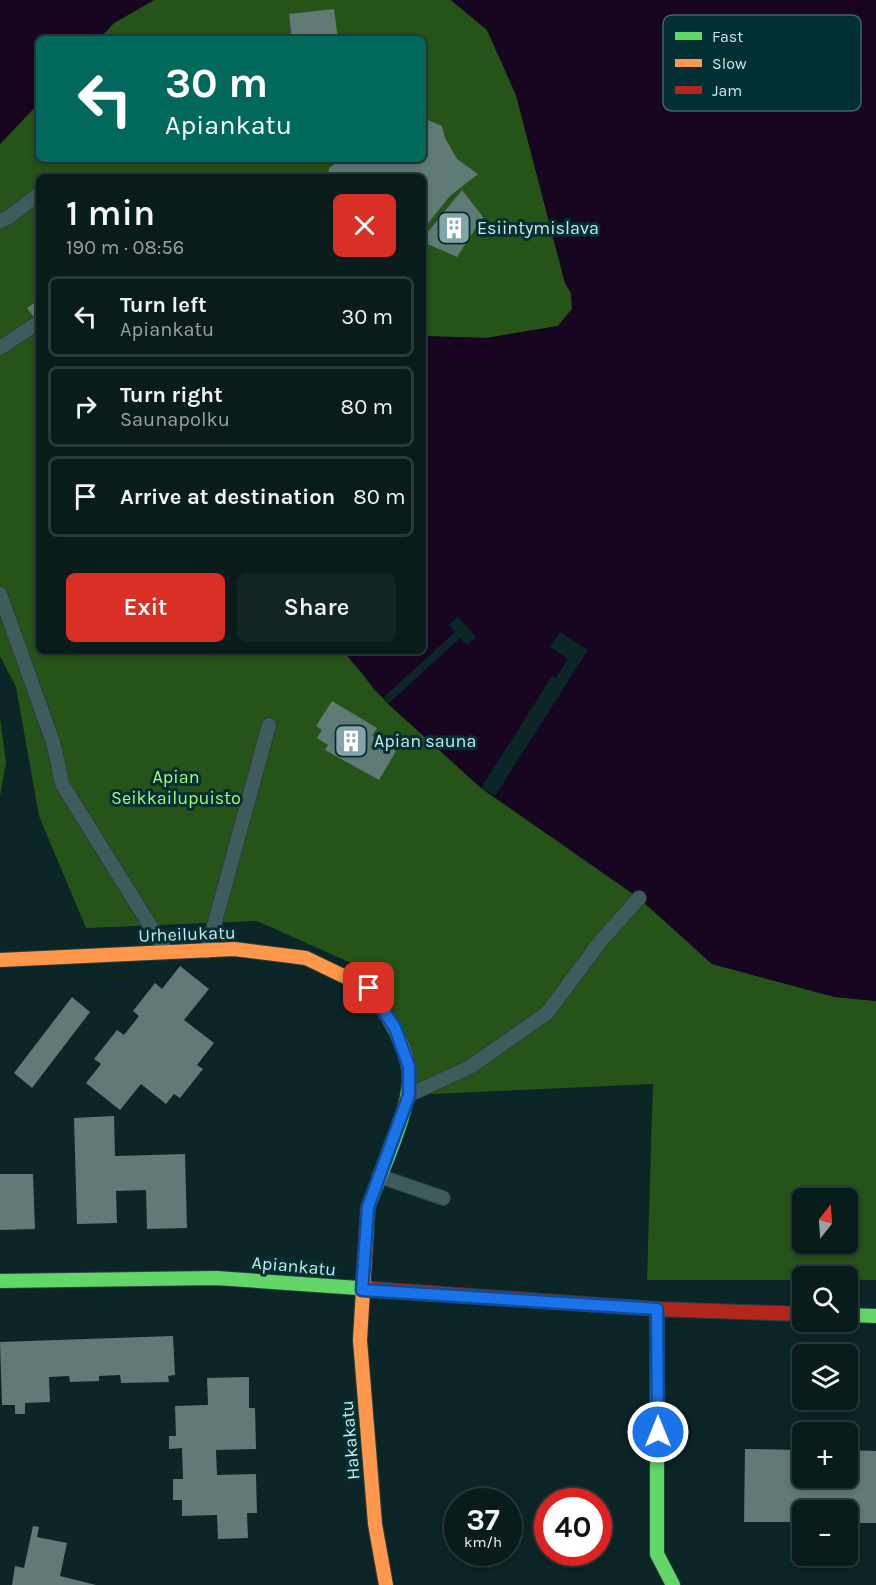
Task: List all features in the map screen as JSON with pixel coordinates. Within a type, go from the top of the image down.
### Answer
[{"type":"street","name":"Urheilukatu","points":[[0,960],[234,949],[306,958],[369,988],[395,1028],[409,1067],[409,1095]]},
{"type":"street","name":"Hakakatu","points":[[386,1585],[375,1524],[360,1340],[362,1290],[368,1207],[409,1095]]},
{"type":"street","name":"Apiankatu","points":[[0,1281],[216,1278],[657,1309],[792,1314]]},
{"type":"street","points":[[657,1309],[657,1554],[673,1585]]},
{"type":"street","points":[[858,1315],[876,1316]]},
{"type":"lane","points":[[0,221],[36,196]]},
{"type":"lane","points":[[6,344],[36,324]]},
{"type":"lane","points":[[0,594],[54,745],[62,784],[167,952]]},
{"type":"lane","points":[[207,951],[269,726]]},
{"type":"lane","points":[[409,1095],[470,1067],[547,1013],[600,942],[639,898]]},
{"type":"lane","points":[[379,1176],[443,1198]]},
{"type":"green space","name":"Apian Seikkailupuisto","points":[[154,0],[451,0],[487,30],[516,95],[565,283],[571,293],[572,309],[558,326],[486,338],[426,336],[426,174],[36,174],[36,654],[348,654],[374,690],[481,788],[639,898],[712,964],[835,997],[876,1001],[876,1280],[858,1280],[858,1266],[792,1266],[792,1280],[647,1280],[653,1084],[409,1095],[376,974],[257,921],[86,928],[39,816],[16,687],[0,656],[0,144],[36,106],[36,162],[426,162],[426,36],[102,36],[114,23]]},
{"type":"green space","points":[[0,718],[6,763],[0,796]]},
{"type":"shaded area","points":[[0,0],[154,0],[114,23],[102,36],[36,36],[36,106],[0,144]]},
{"type":"shaded area","points":[[451,0],[876,0],[876,1001],[835,997],[712,964],[639,898],[481,788],[388,704],[348,657],[347,654],[426,654],[426,336],[486,338],[558,326],[572,309],[571,293],[565,283],[516,95],[487,30]]},
{"type":"pier","points":[[458,617],[476,637],[467,645],[460,638],[388,704],[383,698],[455,632],[449,625]]},
{"type":"pier","points":[[560,632],[588,650],[495,796],[481,788],[552,676],[556,678],[568,659],[550,647]]},
{"type":"building","points":[[334,9],[338,36],[292,36],[289,14]]},
{"type":"building","points":[[426,119],[442,126],[445,138],[457,159],[478,174],[450,196],[426,228],[426,174],[328,174],[329,168],[337,162],[426,162]]},
{"type":"building","name":"Esiintymislava","points":[[462,190],[483,217],[457,257],[426,243],[426,234]]},
{"type":"building","points":[[36,302],[36,320],[27,308]]},
{"type":"building","name":"Apian sauna","points":[[332,701],[377,728],[372,736],[396,751],[379,780],[325,750],[328,745],[317,738],[322,730],[316,726]]},
{"type":"building","points":[[180,966],[209,989],[184,1020],[214,1043],[197,1065],[203,1069],[180,1098],[174,1094],[166,1104],[141,1084],[120,1110],[86,1083],[101,1064],[94,1059],[117,1030],[124,1035],[139,1016],[133,1011],[155,983],[162,989]]},
{"type":"building","points":[[72,997],[90,1012],[32,1088],[14,1073]]},
{"type":"building","points":[[114,1116],[115,1156],[185,1154],[187,1228],[147,1229],[146,1190],[116,1191],[117,1223],[77,1224],[74,1118]]},
{"type":"building","points":[[0,1174],[33,1174],[35,1229],[0,1230]]},
{"type":"building","points":[[173,1336],[175,1375],[168,1376],[169,1382],[121,1383],[120,1375],[99,1376],[99,1381],[70,1382],[69,1376],[49,1377],[50,1402],[25,1403],[25,1414],[15,1414],[15,1405],[2,1405],[0,1342]]},
{"type":"building","points":[[249,1377],[249,1408],[255,1408],[256,1449],[216,1450],[217,1475],[256,1474],[257,1513],[247,1513],[248,1538],[218,1539],[217,1515],[182,1516],[182,1500],[173,1500],[173,1479],[183,1479],[182,1448],[169,1449],[169,1436],[176,1436],[175,1406],[208,1405],[207,1378]]},
{"type":"building","points":[[745,1449],[792,1450],[792,1488],[858,1488],[858,1450],[876,1451],[876,1523],[858,1523],[858,1500],[792,1500],[792,1522],[744,1522]]},
{"type":"building","points":[[33,1526],[39,1527],[37,1537],[67,1543],[60,1576],[96,1585],[12,1585],[15,1566],[24,1568]]},
{"type":"traffic: fast","points":[[362,985],[369,988],[397,1034],[408,1065],[409,1079],[398,1131],[372,1197]]},
{"type":"traffic: fast","points":[[0,1281],[216,1278],[373,1289]]},
{"type":"traffic: fast","points":[[657,1309],[657,1554],[673,1585]]},
{"type":"traffic: fast","points":[[858,1315],[876,1316]]},
{"type":"traffic: slow","points":[[0,960],[234,949],[306,958],[362,985]]},
{"type":"traffic: slow","points":[[372,1197],[368,1207],[360,1340],[375,1524],[386,1585]]},
{"type":"traffic: jam","points":[[373,1289],[657,1309],[792,1314]]},
{"type":"place","name":"Esiintymislava","points":[[454,228]]},
{"type":"place","name":"Apian sauna","points":[[351,741]]},
{"type":"route","points":[[369,988],[395,1028],[409,1067],[409,1095],[368,1207],[362,1290],[657,1309],[658,1432]]}]
